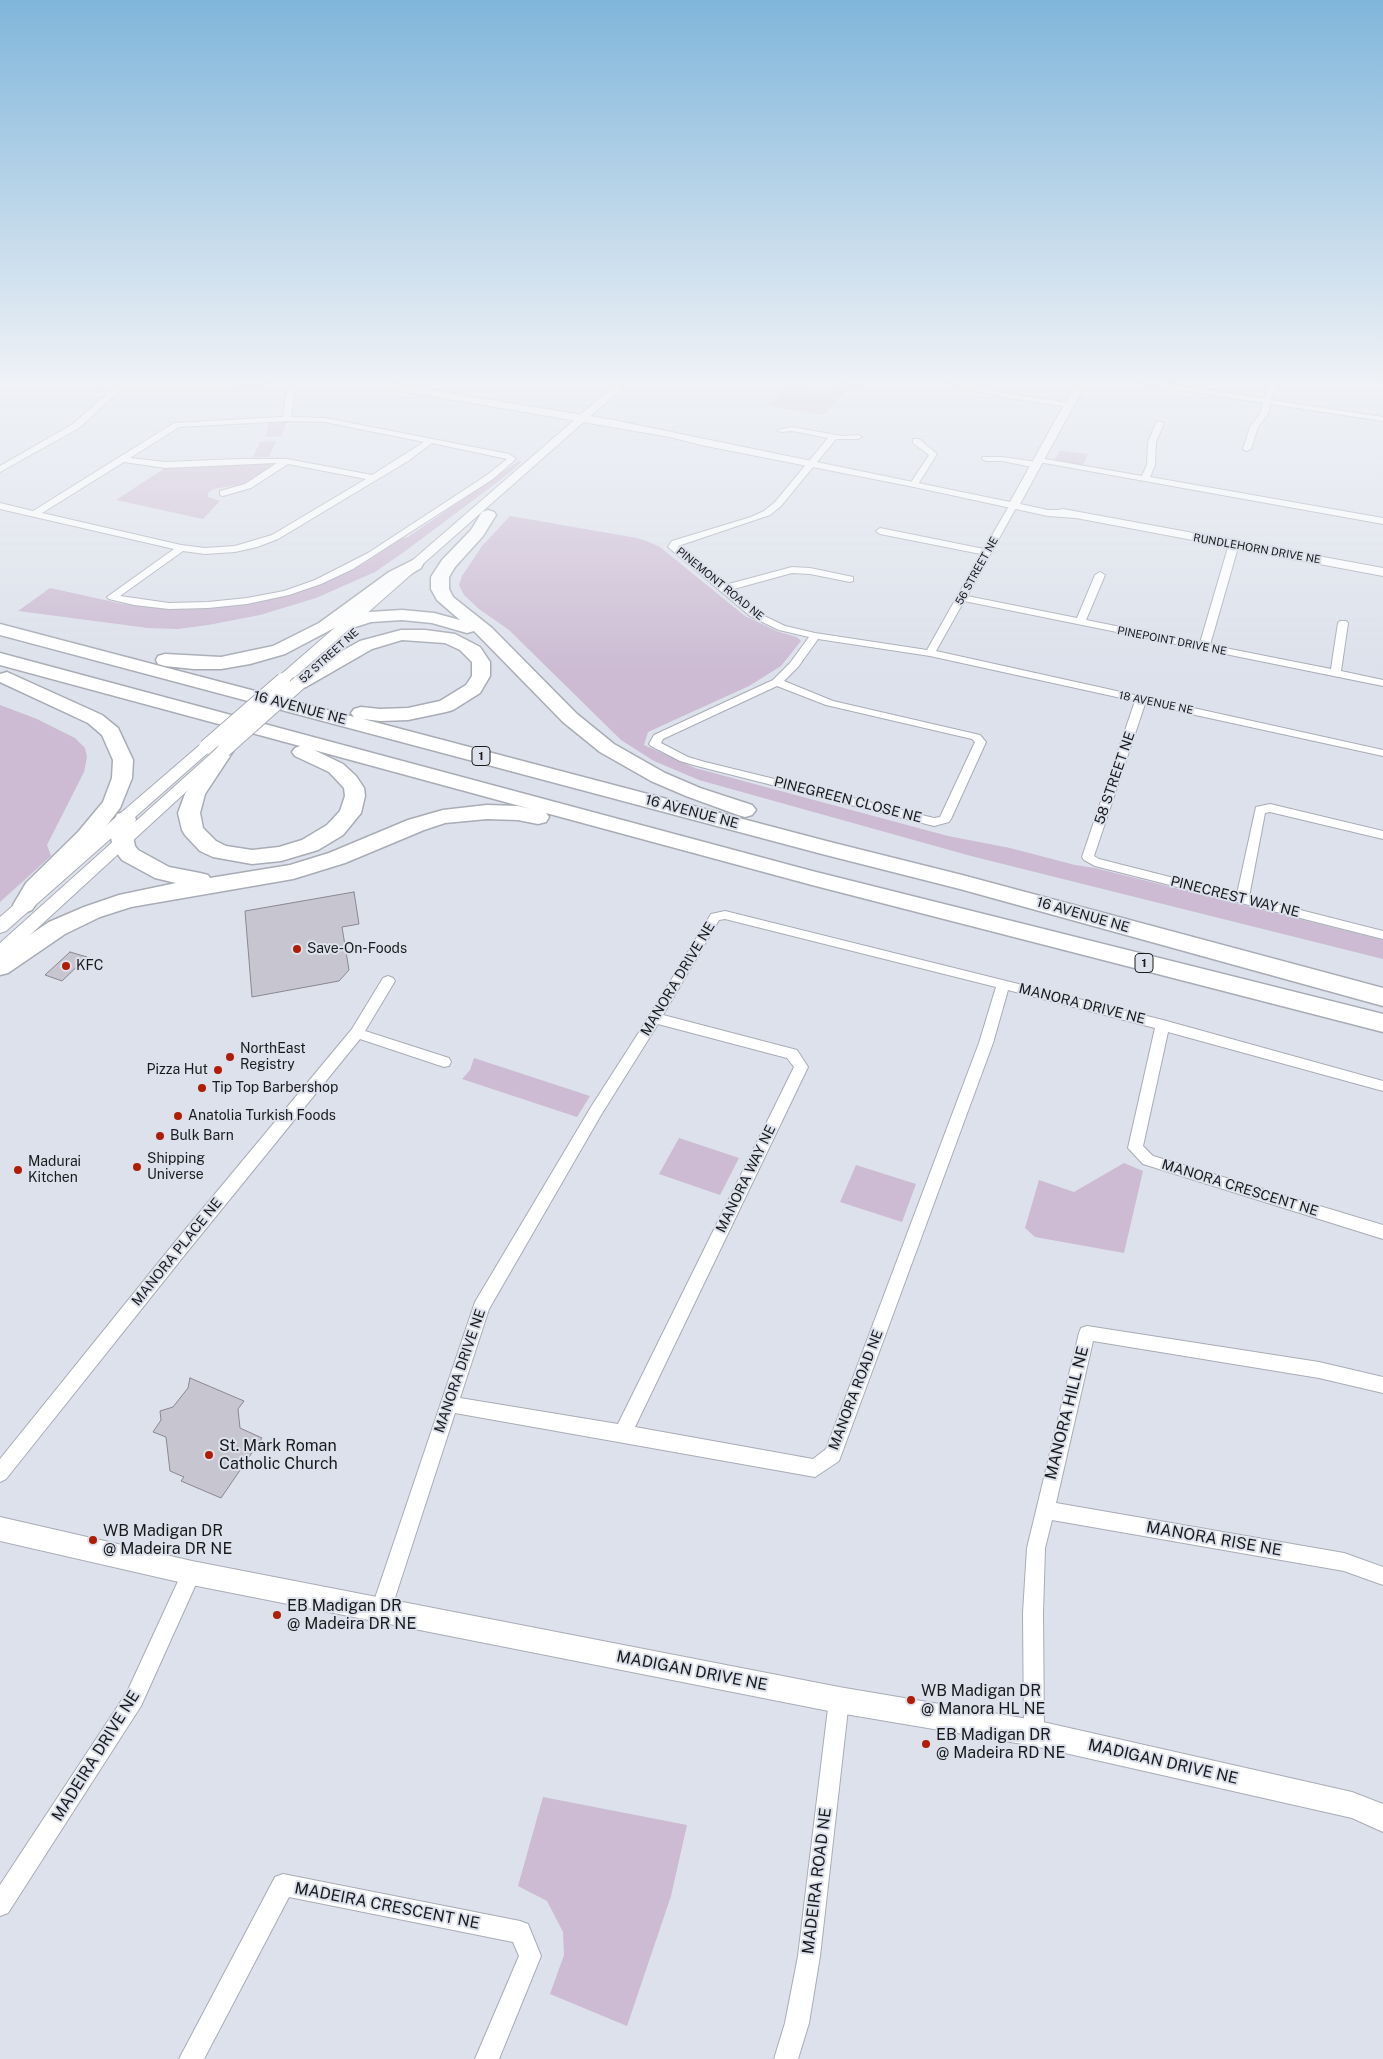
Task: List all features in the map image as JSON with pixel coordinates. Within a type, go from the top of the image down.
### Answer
[{"type":"highway","points":[[488,515],[477,534],[444,570],[439,583],[442,595],[486,632],[577,724],[607,748],[645,771],[713,800],[936,870],[962,882]]},
{"type":"highway","points":[[0,622],[150,657],[206,664],[236,660],[264,655],[302,640],[325,627],[395,576],[415,564]]},
{"type":"highway","points":[[346,626],[359,620],[373,617],[402,614],[434,618],[467,628],[499,647]]},
{"type":"highway","name":"16 AVENUE NE","points":[[0,629],[830,849],[962,882],[1383,998]]},
{"type":"highway","points":[[99,655],[352,712],[380,715],[420,713],[446,706],[473,689],[478,682],[482,670],[478,656],[466,646],[438,636],[413,634],[387,638],[366,645],[291,682]]},
{"type":"highway","name":"1","points":[[0,659],[906,902],[1383,1023]]},
{"type":"highway","points":[[3,677],[256,739],[315,757],[336,768],[354,788],[354,804],[340,826],[324,838],[297,850],[252,857],[221,852],[200,839],[193,830],[190,814],[195,794],[215,749]]},
{"type":"highway","points":[[3,677],[96,719],[111,732],[123,760],[119,790],[105,814],[86,837],[34,888],[24,905]]},
{"type":"highway","points":[[0,967],[57,928],[109,905],[146,895],[242,881],[308,868],[429,821],[472,813],[503,812],[548,819],[847,894],[906,902]]},
{"type":"highway","points":[[125,819],[121,832],[124,848],[130,855],[163,873],[192,879],[242,881]]},
{"type":"main road","name":"52 STREET NE","points":[[291,682],[346,626],[415,564],[517,479]]},
{"type":"main road","name":"52 STREET NE","points":[[0,926],[125,819],[215,749],[291,682],[373,617],[488,515],[525,479]]},
{"type":"main road","name":"52 STREET NE","points":[[0,953],[122,842],[215,749]]},
{"type":"street","points":[[34,514],[90,479]]},
{"type":"street","points":[[223,493],[248,486],[259,479]]},
{"type":"street","points":[[0,506],[181,548],[205,551],[254,545],[275,537],[372,479]]},
{"type":"street","points":[[181,548],[112,597],[134,602],[169,606],[208,605],[247,601],[318,582],[371,555],[485,479]]},
{"type":"street","name":"PINEMONT ROAD NE","points":[[799,479],[778,504],[767,513],[754,519],[675,543],[673,547],[766,622],[815,636],[930,654]]},
{"type":"street","name":"RUNDLEHORN DRIVE NE","points":[[890,479],[1014,504],[1048,513],[1073,515],[1383,572]]},
{"type":"street","points":[[914,484],[917,479]]},
{"type":"street","name":"56 STREET NE","points":[[930,654],[1029,479]]},
{"type":"street","points":[[1145,479],[1383,521]]},
{"type":"street","points":[[880,531],[986,552]]},
{"type":"street","points":[[1204,647],[1234,544]]},
{"type":"street","points":[[723,589],[792,570],[810,571],[850,579]]},
{"type":"street","points":[[1080,622],[1100,575]]},
{"type":"street","name":"PINEPOINT DRIVE NE","points":[[962,598],[1383,683]]},
{"type":"street","points":[[1335,674],[1343,623]]},
{"type":"street","name":"PINEGREEN CLOSE NE","points":[[777,682],[801,694],[830,703],[976,737],[981,742],[945,819],[940,822],[934,822],[684,759],[655,744],[658,737],[777,682],[794,665],[815,636]]},
{"type":"street","name":"18 AVENUE NE","points":[[930,654],[1383,752]]},
{"type":"street","name":"58 STREET NE","points":[[1088,856],[1141,700]]},
{"type":"street","points":[[794,786],[800,776]]},
{"type":"street","points":[[1242,899],[1260,810],[1270,808],[1383,835]]},
{"type":"street","name":"PINECREST WAY NE","points":[[1088,856],[1095,862],[1383,935]]},
{"type":"street","name":"MANORA DRIVE NE","points":[[382,1610],[481,1306],[596,1111],[655,1018],[715,917],[725,915],[1002,984],[1163,1025],[1383,1086]]},
{"type":"street","name":"MANORA PLACE NE","points":[[0,1473],[186,1240],[357,1033],[388,981]]},
{"type":"street","name":"MANORA ROAD NE","points":[[448,1404],[623,1432],[815,1468],[833,1455],[986,1043],[1002,984]]},
{"type":"street","name":"MANORA WAY NE","points":[[623,1432],[801,1067],[792,1054],[655,1018]]},
{"type":"street","name":"MANORA CRESCENT NE","points":[[1163,1025],[1135,1148],[1148,1160],[1383,1232]]},
{"type":"street","points":[[357,1033],[444,1062]]},
{"type":"street","name":"MANORA HILL NE","points":[[1034,1733],[1036,1548],[1087,1333],[1319,1370],[1383,1386]]},
{"type":"street","name":"MANORA RISE NE","points":[[1044,1510],[1344,1562],[1383,1576]]},
{"type":"street","name":"MADIGAN DRIVE NE","points":[[0,1528],[192,1572],[382,1610],[839,1700],[1034,1733],[1352,1805],[1383,1818]]},
{"type":"street","name":"MADEIRA DRIVE NE","points":[[0,1905],[134,1699],[192,1572]]},
{"type":"street","name":"MADEIRA ROAD NE","points":[[786,2059],[797,2023],[809,1956],[839,1700]]},
{"type":"street","name":"MADEIRA CRESCENT NE","points":[[191,2059],[283,1885],[520,1932],[530,1956],[487,2059]]},
{"type":"shaded area","points":[[148,479],[252,479],[243,484],[213,489],[208,493],[208,497],[220,501],[203,519],[116,500]]},
{"type":"shaded area","points":[[493,479],[501,479],[375,572],[316,598],[260,615],[178,629],[148,628],[18,611],[50,588],[123,604],[169,609],[204,608],[321,584],[363,564],[401,539],[408,537]]},
{"type":"shaded area","points":[[510,516],[637,538],[649,542],[660,547],[745,616],[779,632],[797,637],[801,641],[781,666],[749,686],[648,732],[644,745],[695,768],[948,836],[1095,868],[1383,940],[1383,959],[971,856],[699,780],[654,761],[621,740],[509,630],[479,609],[464,595],[459,585],[462,576],[482,546]]},
{"type":"shaded area","points":[[0,705],[37,719],[75,738],[85,748],[87,757],[84,772],[47,845],[51,856],[0,902]]},
{"type":"shaded area","points":[[474,1058],[590,1096],[577,1117],[462,1079],[470,1070]]},
{"type":"shaded area","points":[[679,1138],[739,1158],[720,1195],[659,1174]]},
{"type":"shaded area","points":[[1124,1163],[1143,1171],[1124,1253],[1035,1237],[1025,1228],[1039,1180],[1074,1192]]},
{"type":"shaded area","points":[[856,1165],[916,1184],[902,1222],[840,1202]]},
{"type":"shaded area","points":[[543,1797],[687,1825],[671,1896],[627,2026],[550,1994],[564,1955],[563,1932],[547,1901],[518,1886]]},
{"type":"building","name":"Save-On-Foods","points":[[354,892],[359,924],[342,927],[349,970],[339,981],[252,997],[245,911]]},
{"type":"building","name":"KFC","points":[[70,952],[87,957],[62,981],[45,975]]},
{"type":"building","name":"St. Mark Roman Catholic Church","points":[[190,1378],[244,1401],[238,1409],[240,1428],[262,1438],[221,1498],[181,1481],[184,1477],[170,1471],[166,1437],[153,1432],[161,1420],[160,1411],[173,1407],[188,1388]]},
{"type":"place","name":"Save-On-Foods","points":[[297,949]]},
{"type":"place","name":"KFC","points":[[66,966]]},
{"type":"place","name":"NorthEast Registry","points":[[230,1057]]},
{"type":"place","name":"Pizza Hut","points":[[218,1070]]},
{"type":"place","name":"Tip Top Barbershop","points":[[202,1088]]},
{"type":"place","name":"Anatolia Turkish Foods","points":[[178,1116]]},
{"type":"place","name":"Bulk Barn","points":[[160,1136]]},
{"type":"place","name":"Shipping Universe","points":[[137,1167]]},
{"type":"place","name":"Madurai Kitchen","points":[[18,1170]]},
{"type":"place","name":"St. Mark Roman Catholic Church","points":[[209,1455]]},
{"type":"place","name":"WB Madigan DR @ Madeira DR NE","points":[[93,1540]]},
{"type":"place","name":"EB Madigan DR @ Madeira DR NE","points":[[277,1615]]},
{"type":"place","name":"WB Madigan DR @ Manora HL NE","points":[[911,1700]]},
{"type":"place","name":"EB Madigan DR @ Madeira RD NE","points":[[926,1744]]}]
